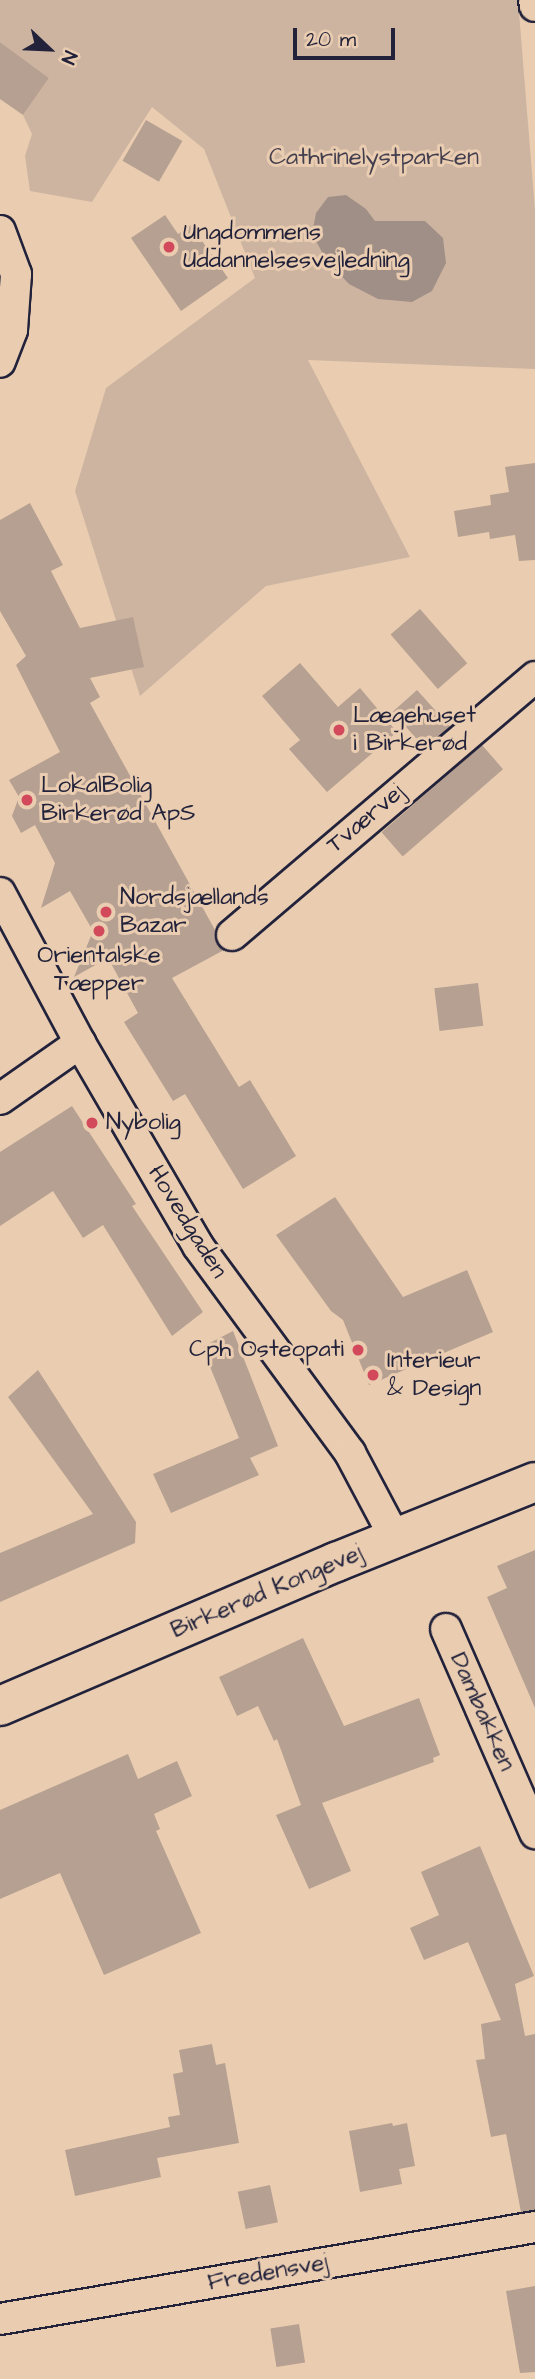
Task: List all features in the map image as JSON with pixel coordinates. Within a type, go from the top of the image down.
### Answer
[{"type":"main road","name":"Birkerød Kongevej","points":[[0,1706],[395,1538],[535,1482]]},
{"type":"street","points":[[534,0],[535,6]]},
{"type":"street","points":[[0,232],[16,274],[12,330],[0,362]]},
{"type":"street","name":"Tværvej","points":[[232,935],[535,677]]},
{"type":"street","name":"Hovedgaden","points":[[0,893],[79,1043],[198,1246],[350,1453],[395,1538]]},
{"type":"street","points":[[0,1099],[79,1043]]},
{"type":"street","name":"Dambakken","points":[[446,1629],[535,1833]]},
{"type":"street","name":"Fredensvej","points":[[0,2319],[535,2227]]},
{"type":"green space","name":"Cathrinelystparken","points":[[0,0],[518,0],[535,210],[535,369],[308,360],[410,557],[266,586],[140,696],[75,491],[106,388],[255,278],[204,149],[152,107],[92,202],[30,191],[25,156],[32,134],[23,115],[49,78],[0,42]]},
{"type":"shaded area","points":[[346,195],[366,209],[375,221],[425,221],[443,238],[446,263],[432,291],[412,302],[378,299],[349,284],[327,261],[312,234],[316,213],[328,197]]},
{"type":"building","points":[[0,42],[49,78],[23,115],[0,99]]},
{"type":"building","points":[[146,120],[182,141],[159,182],[122,161]]},
{"type":"building","points":[[165,215],[178,234],[191,225],[228,278],[181,311],[131,238]]},
{"type":"building","points":[[535,463],[535,560],[519,561],[515,535],[490,539],[489,532],[458,537],[454,511],[491,505],[490,495],[509,492],[505,467]]},
{"type":"building","points":[[30,503],[63,565],[51,571],[80,628],[133,617],[144,667],[90,678],[100,697],[90,703],[215,930],[218,946],[224,950],[172,978],[239,1087],[250,1080],[296,1156],[243,1189],[185,1094],[173,1101],[124,1022],[138,1013],[108,958],[74,977],[93,931],[70,891],[41,908],[55,863],[35,825],[21,833],[12,816],[19,797],[9,780],[60,752],[16,665],[26,656],[0,611],[0,520]]},
{"type":"building","points":[[420,609],[467,663],[438,689],[391,635]]},
{"type":"building","name":"Lægehuset i Birkerød","points":[[300,663],[338,707],[360,688],[397,732],[327,792],[289,749],[300,740],[262,696]]},
{"type":"building","points":[[417,690],[450,727],[426,749],[392,712]]},
{"type":"building","points":[[482,745],[503,769],[403,856],[382,832]]},
{"type":"building","points":[[478,983],[483,1026],[440,1031],[434,988]]},
{"type":"building","points":[[72,1106],[136,1204],[132,1206],[203,1312],[172,1336],[103,1225],[83,1238],[53,1191],[0,1226],[0,1152]]},
{"type":"building","points":[[335,1197],[403,1297],[467,1270],[493,1332],[369,1385],[343,1320],[331,1311],[276,1235]]},
{"type":"building","points":[[233,1331],[278,1446],[250,1458],[259,1475],[171,1513],[153,1474],[239,1438],[202,1347]]},
{"type":"building","points":[[38,1370],[136,1522],[135,1543],[0,1602],[0,1553],[93,1514],[8,1397]]},
{"type":"building","points":[[535,1550],[535,1708],[487,1597],[507,1588],[497,1566]]},
{"type":"building","points":[[303,1638],[344,1726],[419,1698],[440,1755],[433,1758],[434,1762],[322,1803],[351,1871],[309,1889],[276,1815],[301,1805],[277,1739],[274,1741],[258,1706],[237,1716],[219,1677]]},
{"type":"building","points":[[128,1754],[138,1779],[177,1761],[192,1796],[154,1814],[160,1829],[156,1831],[201,1933],[104,1975],[60,1873],[0,1899],[0,1810]]},
{"type":"building","points":[[480,1846],[534,1976],[515,1984],[525,2036],[535,2034],[535,2210],[521,2212],[506,2134],[491,2137],[476,2060],[485,2059],[481,2024],[501,2020],[468,1942],[424,1960],[410,1928],[439,1915],[421,1872]]},
{"type":"building","points":[[212,2044],[216,2065],[225,2063],[239,2143],[157,2158],[161,2177],[75,2196],[65,2150],[170,2127],[168,2117],[180,2115],[173,2074],[183,2072],[179,2050]]},
{"type":"building","points":[[392,2123],[393,2126],[407,2123],[415,2166],[399,2169],[402,2184],[360,2192],[349,2131]]},
{"type":"building","points":[[270,2185],[278,2222],[246,2229],[238,2192]]},
{"type":"building","points":[[535,2286],[535,2372],[520,2373],[506,2291]]},
{"type":"building","points":[[299,2324],[305,2363],[276,2367],[270,2329]]},
{"type":"place","name":"Ungdommens Uddannelsesvejledning","points":[[169,247]]},
{"type":"place","name":"Lægehuset i Birkerød","points":[[339,730]]},
{"type":"place","name":"LokalBolig Birkerød ApS","points":[[27,800]]},
{"type":"place","name":"Nordsjællands Bazar","points":[[106,912]]},
{"type":"place","name":"Orientalske Tæpper","points":[[99,931]]},
{"type":"place","name":"Nybolig","points":[[92,1123]]},
{"type":"place","name":"Cph Osteopati","points":[[358,1350]]},
{"type":"place","name":"Interieur & Design","points":[[373,1375]]}]
